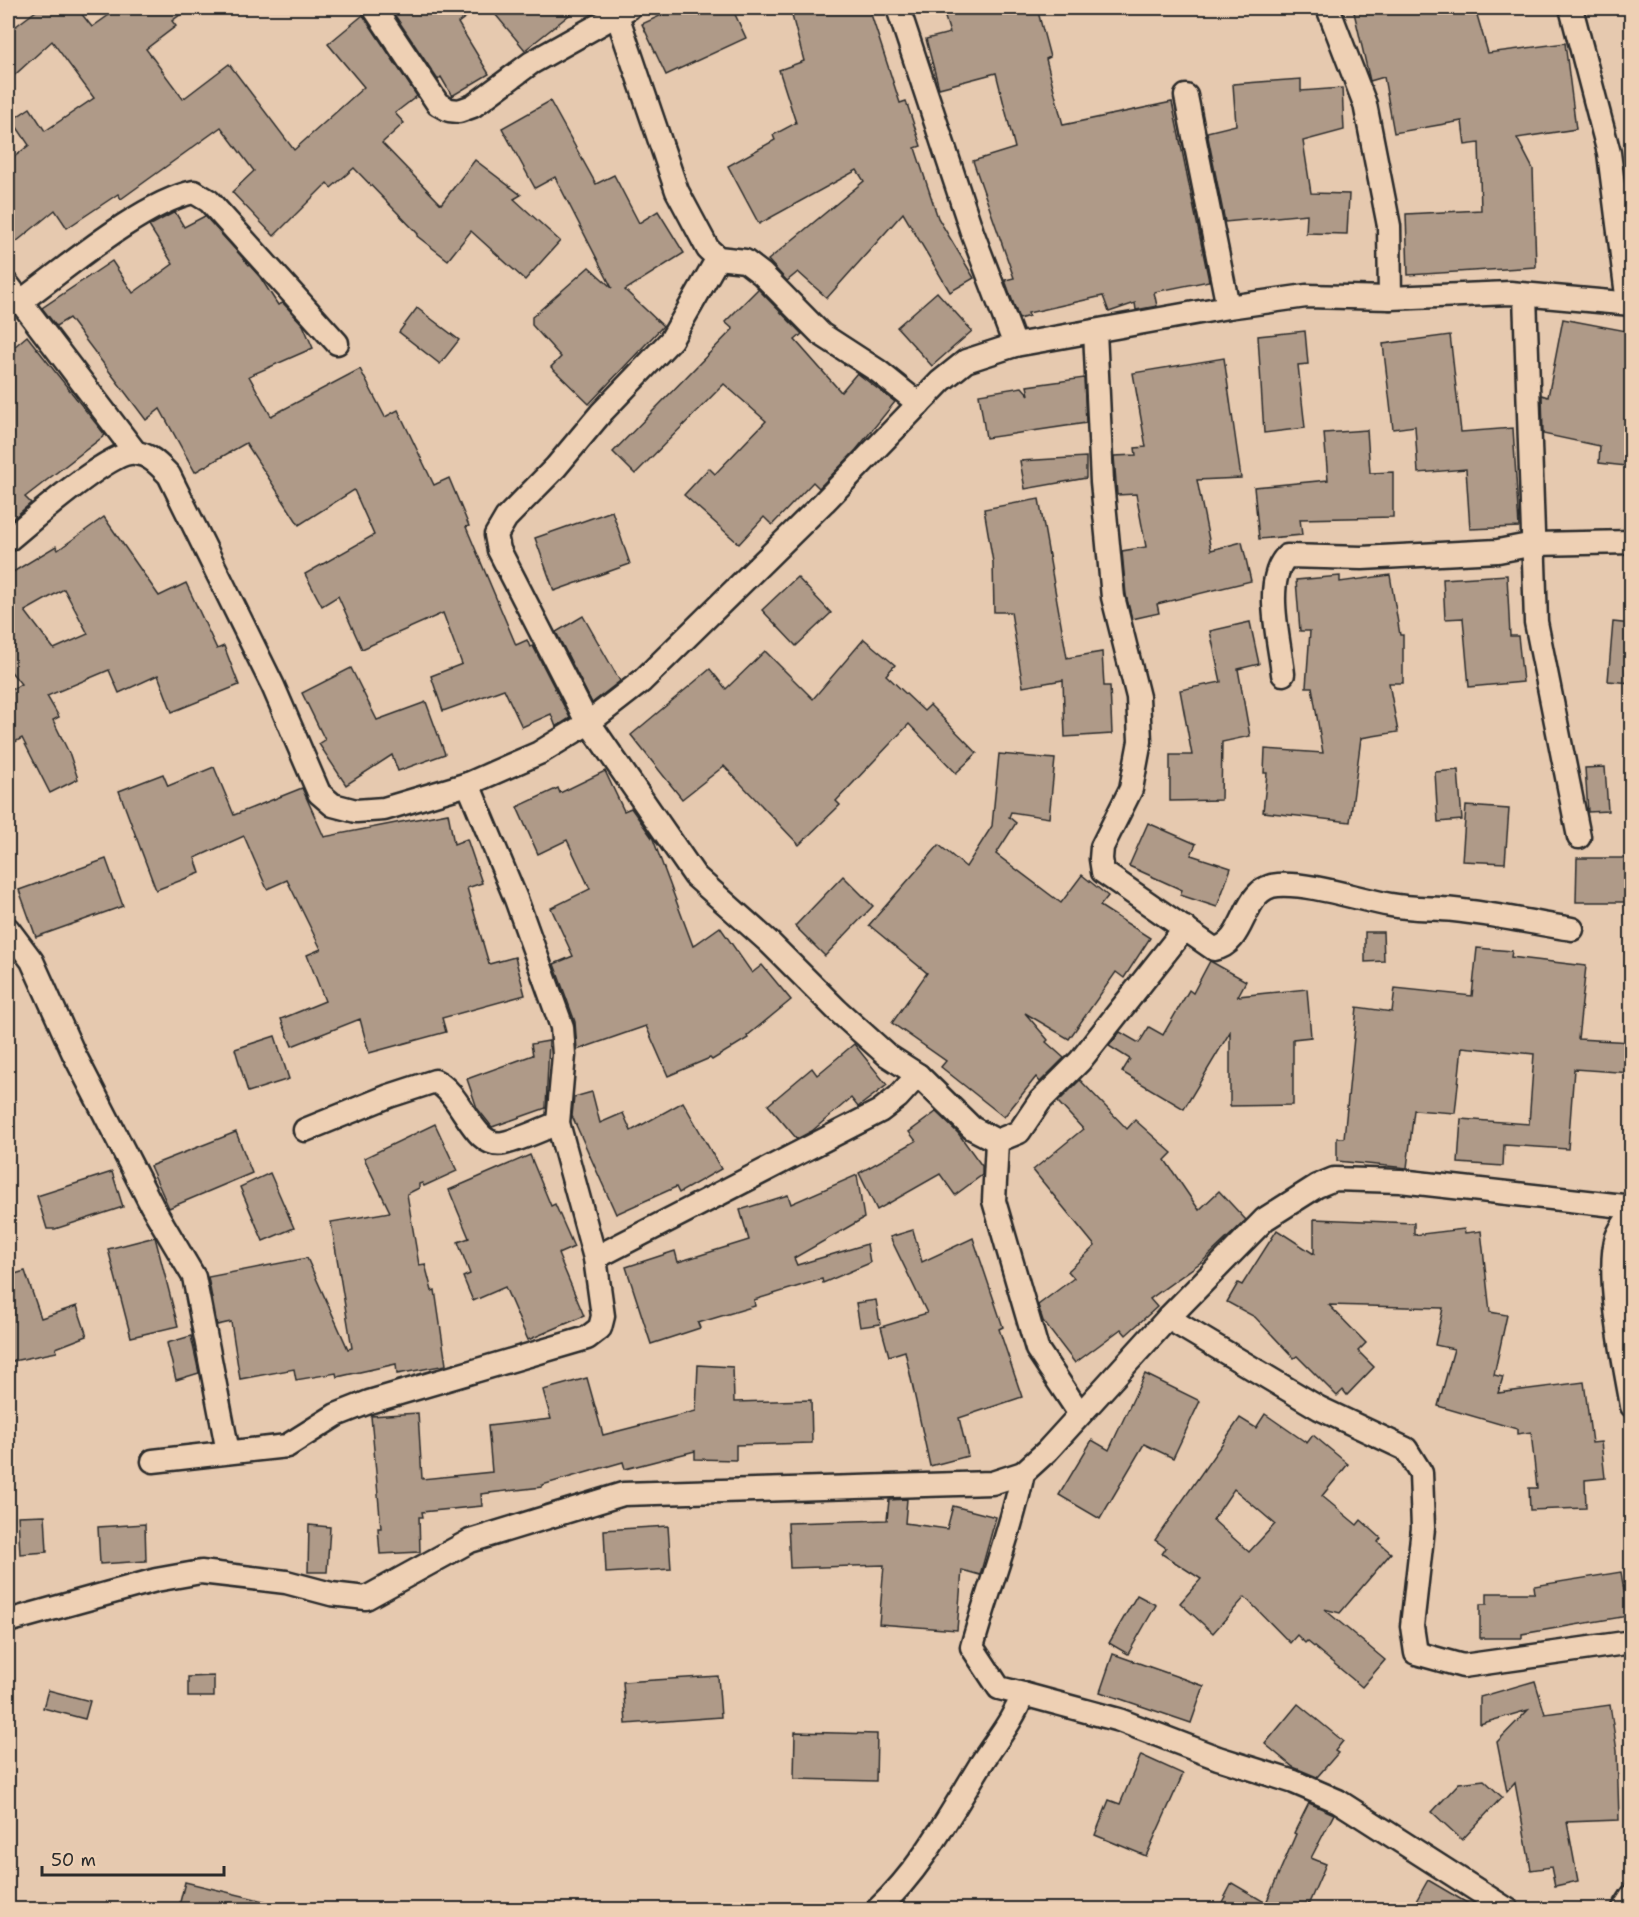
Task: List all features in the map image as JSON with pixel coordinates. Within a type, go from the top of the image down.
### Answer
[{"type":"street","points":[[374,8],[438,104],[449,110],[459,111],[473,106],[531,63],[624,11],[650,120],[676,190],[708,249],[718,258],[745,261],[762,274],[821,334],[878,371],[919,404]]},
{"type":"street","points":[[898,8],[972,232],[1015,345]]},
{"type":"street","points":[[1328,8],[1365,104],[1389,226],[1390,298]]},
{"type":"street","points":[[337,343],[208,201],[194,192],[176,196],[138,217],[14,293],[135,452],[152,459],[169,475],[273,686],[319,793],[333,806],[356,811],[384,809],[468,784],[539,753],[588,723],[642,681],[941,381],[966,361],[1015,345],[1228,307],[1306,296],[1390,298],[1526,294],[1630,303],[1609,153],[1571,8]]},
{"type":"street","points":[[1186,96],[1228,307]]},
{"type":"street","points":[[718,258],[671,340],[602,412],[556,467],[506,518],[496,535],[500,550],[588,723],[695,876],[770,943],[887,1055],[918,1075],[972,1128],[998,1141],[1019,1132],[1040,1101],[1080,1061],[1185,928]]},
{"type":"street","points":[[1526,294],[1536,622],[1579,837]]},
{"type":"street","points":[[1095,331],[1102,482],[1113,597],[1138,697],[1140,741],[1131,789],[1102,847],[1103,872],[1214,949],[1221,948],[1234,936],[1253,898],[1277,885],[1358,896],[1391,905],[1457,911],[1572,929]]},
{"type":"street","points":[[8,540],[110,460],[135,452]]},
{"type":"street","points":[[1283,674],[1273,591],[1277,570],[1287,556],[1362,558],[1498,551],[1534,544],[1632,542]]},
{"type":"street","points":[[153,1461],[287,1446],[336,1415],[369,1402],[587,1338],[600,1328],[603,1316],[595,1258],[558,1123],[564,1055],[562,1027],[516,899],[468,784]]},
{"type":"street","points":[[8,928],[33,961],[78,1062],[152,1206],[194,1277],[228,1452]]},
{"type":"street","points":[[595,1258],[880,1112],[898,1097],[918,1075]]},
{"type":"street","points":[[305,1130],[388,1096],[435,1081],[452,1092],[482,1138],[490,1144],[504,1143],[558,1123]]},
{"type":"street","points":[[998,1141],[994,1201],[1037,1349],[1080,1414]]},
{"type":"street","points":[[8,1621],[156,1580],[201,1572],[286,1582],[331,1594],[366,1598],[470,1541],[623,1494],[992,1483],[1023,1473],[1047,1451],[1168,1318],[1265,1218],[1297,1196],[1334,1179],[1400,1180],[1632,1207]]},
{"type":"street","points":[[1632,1213],[1617,1235],[1614,1258],[1617,1313],[1632,1406]]},
{"type":"street","points":[[1168,1318],[1319,1408],[1406,1449],[1421,1473],[1423,1528],[1412,1626],[1416,1653],[1463,1666],[1632,1642]]},
{"type":"street","points":[[1023,1473],[1017,1504],[972,1647],[999,1688],[1119,1720],[1218,1758],[1294,1782],[1338,1801],[1508,1910]]},
{"type":"street","points":[[878,1910],[915,1871],[982,1762],[1014,1717],[1023,1694]]},
{"type":"street","points":[[1623,1910],[1632,1896]]},
{"type":"building","points":[[40,8],[77,8],[92,27],[119,8],[189,8],[172,21],[176,26],[146,49],[183,99],[229,64],[294,150],[364,87],[328,44],[363,15],[417,96],[395,113],[404,123],[382,143],[441,204],[475,160],[521,195],[514,199],[560,241],[525,280],[471,231],[448,260],[417,236],[418,234],[354,168],[331,188],[327,183],[274,236],[232,192],[254,171],[221,127],[121,199],[118,194],[67,228],[55,210],[16,242],[8,231],[8,162],[29,145],[12,120],[30,108],[45,131],[94,98],[52,41],[8,81],[8,32]]},
{"type":"building","points":[[390,8],[478,8],[458,23],[489,74],[452,96],[441,77],[438,80]]},
{"type":"building","points":[[490,8],[578,8],[525,50]]},
{"type":"building","points":[[677,8],[732,8],[746,38],[666,75],[642,24]]},
{"type":"building","points":[[790,8],[869,8],[900,103],[906,101],[921,146],[915,148],[938,218],[974,278],[950,292],[903,213],[827,298],[798,272],[787,281],[768,260],[864,181],[857,170],[759,224],[728,166],[775,140],[773,135],[796,123],[779,70],[804,61]]},
{"type":"building","points":[[942,8],[1037,8],[1050,57],[1046,59],[1063,125],[1172,102],[1209,281],[1154,292],[1157,306],[1136,310],[1135,303],[1109,312],[1103,296],[1028,313],[1029,316],[1019,319],[1005,280],[1014,278],[973,161],[1015,148],[996,73],[939,88],[926,39],[950,33]]},
{"type":"building","points":[[1353,8],[1475,8],[1488,53],[1565,43],[1576,129],[1517,138],[1533,169],[1536,267],[1408,275],[1406,214],[1481,210],[1479,143],[1465,145],[1462,121],[1394,133],[1384,77],[1370,81]]},
{"type":"building","points":[[1301,79],[1301,91],[1342,88],[1344,130],[1303,141],[1311,193],[1349,194],[1347,234],[1306,233],[1307,214],[1225,222],[1207,132],[1236,125],[1233,84]]},
{"type":"building","points":[[550,101],[596,184],[614,175],[639,223],[658,211],[684,253],[625,290],[663,326],[589,404],[551,367],[561,357],[532,325],[532,317],[589,267],[612,288],[555,177],[535,188],[502,128]]},
{"type":"building","points":[[175,212],[184,227],[205,216],[260,277],[278,305],[283,303],[303,325],[313,348],[249,376],[271,416],[360,369],[385,417],[398,410],[434,485],[449,478],[469,526],[466,527],[516,645],[527,640],[530,647],[533,646],[570,718],[556,727],[551,714],[522,727],[504,689],[443,711],[431,676],[462,664],[443,613],[362,649],[338,596],[322,606],[305,574],[374,535],[354,490],[299,525],[246,443],[195,472],[160,409],[146,420],[69,318],[56,326],[42,308],[112,261],[133,293],[173,264],[149,226]]},
{"type":"building","points":[[758,289],[802,334],[795,340],[841,392],[857,373],[895,402],[856,450],[819,488],[813,482],[772,525],[764,517],[739,544],[684,495],[709,468],[715,474],[766,421],[724,384],[635,474],[613,452],[733,329],[725,322]]},
{"type":"building","points":[[937,292],[972,331],[932,366],[897,327]]},
{"type":"building","points":[[417,308],[459,340],[440,364],[399,332]]},
{"type":"building","points":[[1563,319],[1632,332],[1632,380],[1626,409],[1632,410],[1632,414],[1626,466],[1599,463],[1600,446],[1543,434],[1542,395],[1548,397]]},
{"type":"building","points":[[1305,331],[1308,364],[1298,365],[1305,428],[1264,433],[1258,336]]},
{"type":"building","points":[[1450,335],[1461,432],[1513,428],[1519,527],[1470,529],[1466,469],[1418,473],[1415,426],[1393,429],[1383,344]]},
{"type":"building","points":[[27,336],[105,435],[25,497],[31,503],[8,523],[8,352]]},
{"type":"building","points":[[1224,358],[1241,478],[1197,480],[1211,550],[1242,542],[1251,581],[1157,604],[1159,613],[1132,619],[1126,595],[1122,551],[1146,547],[1136,494],[1117,495],[1114,456],[1136,455],[1135,448],[1146,447],[1133,373]]},
{"type":"building","points":[[1084,378],[1086,423],[986,438],[979,394],[1022,387],[1029,395],[1027,386]]},
{"type":"building","points":[[1367,430],[1370,473],[1393,472],[1393,517],[1300,519],[1302,535],[1259,539],[1254,487],[1328,480],[1324,433]]},
{"type":"building","points":[[1086,457],[1086,478],[1025,489],[1020,461]]},
{"type":"building","points":[[1039,499],[1067,658],[1102,652],[1104,686],[1110,686],[1112,734],[1065,737],[1063,680],[1023,687],[1011,612],[994,612],[993,562],[984,509]]},
{"type":"building","points":[[612,511],[630,564],[554,591],[535,538]]},
{"type":"building","points":[[104,517],[159,596],[186,583],[217,649],[224,646],[239,685],[172,712],[158,675],[119,693],[109,670],[47,696],[59,717],[53,720],[70,755],[78,779],[50,793],[22,738],[8,746],[8,692],[21,684],[8,668],[8,575],[56,546],[58,550]],"holes":[[[64,589],[88,634],[54,649],[25,611]]]},
{"type":"building","points":[[1390,575],[1400,635],[1403,635],[1403,683],[1389,683],[1398,732],[1361,738],[1350,822],[1263,812],[1267,773],[1264,773],[1265,749],[1323,753],[1312,687],[1306,687],[1310,631],[1300,631],[1296,580],[1340,576],[1340,582]]},
{"type":"building","points":[[1507,575],[1510,636],[1518,636],[1523,682],[1469,687],[1463,618],[1445,619],[1443,579]]},
{"type":"building","points":[[797,577],[831,613],[796,646],[762,610]]},
{"type":"building","points":[[583,616],[620,681],[592,703],[556,632]]},
{"type":"building","points":[[1250,622],[1259,664],[1238,669],[1250,736],[1222,742],[1221,800],[1170,801],[1170,755],[1192,755],[1180,690],[1221,682],[1210,631]]},
{"type":"building","points":[[1613,622],[1632,624],[1632,683],[1608,681]]},
{"type":"building","points":[[864,639],[895,665],[886,675],[924,711],[930,705],[977,753],[956,773],[909,724],[836,801],[840,805],[799,845],[724,766],[682,799],[631,735],[710,669],[726,689],[765,651],[813,699]]},
{"type":"building","points":[[351,668],[377,720],[426,702],[445,754],[398,771],[392,755],[346,785],[319,744],[325,740],[302,693]]},
{"type":"building","points":[[999,754],[1055,759],[1049,818],[1011,812],[1009,817],[1016,823],[996,854],[1061,903],[1082,875],[1108,896],[1100,906],[1150,938],[1124,978],[1116,972],[1069,1039],[1025,1013],[1048,1040],[1046,1042],[1064,1058],[1040,1082],[1036,1077],[1004,1117],[941,1067],[946,1061],[892,1023],[927,973],[869,925],[939,845],[966,867],[992,826]]},
{"type":"building","points":[[214,767],[234,815],[302,788],[324,837],[448,813],[454,844],[467,839],[482,883],[467,888],[489,964],[515,957],[525,995],[442,1018],[446,1032],[369,1053],[360,1019],[292,1046],[281,1019],[325,1001],[307,955],[321,949],[287,880],[267,889],[244,836],[195,858],[200,873],[156,890],[119,791],[163,774],[168,786]]},
{"type":"building","points":[[1605,767],[1608,811],[1588,812],[1585,768]]},
{"type":"building","points":[[1458,770],[1462,820],[1438,822],[1435,772]]},
{"type":"building","points":[[605,771],[624,811],[631,808],[653,839],[693,946],[720,927],[752,973],[762,965],[791,1000],[747,1036],[748,1038],[712,1060],[710,1058],[668,1076],[646,1026],[577,1050],[575,1022],[554,964],[573,956],[551,908],[590,889],[567,840],[538,854],[517,807],[558,788],[560,793]]},
{"type":"building","points":[[1466,806],[1509,809],[1505,863],[1462,861]]},
{"type":"building","points":[[1148,823],[1196,844],[1191,855],[1231,868],[1217,907],[1180,895],[1182,890],[1129,866]]},
{"type":"building","points":[[1577,858],[1632,858],[1632,902],[1576,902]]},
{"type":"building","points":[[106,859],[123,906],[36,937],[19,890]]},
{"type":"building","points":[[843,876],[873,906],[825,956],[795,926]]},
{"type":"building","points":[[1365,932],[1383,932],[1384,961],[1365,962]]},
{"type":"building","points":[[1477,948],[1512,951],[1511,957],[1586,966],[1578,1039],[1632,1042],[1632,1073],[1574,1069],[1568,1149],[1504,1145],[1503,1166],[1458,1163],[1461,1119],[1529,1124],[1534,1054],[1462,1047],[1455,1113],[1414,1110],[1407,1168],[1337,1161],[1337,1138],[1344,1138],[1357,1007],[1392,1012],[1395,988],[1472,996]]},
{"type":"building","points":[[1210,961],[1246,981],[1238,996],[1307,989],[1311,1037],[1293,1039],[1293,1105],[1230,1106],[1230,1032],[1184,1109],[1122,1072],[1130,1059],[1109,1046],[1120,1032],[1139,1043],[1149,1027],[1163,1035],[1189,990],[1193,993]]},
{"type":"building","points":[[275,1036],[289,1079],[248,1092],[235,1049]]},
{"type":"building","points":[[549,1041],[546,1108],[492,1127],[477,1108],[467,1079],[533,1055],[531,1044]]},
{"type":"building","points":[[854,1044],[887,1085],[858,1107],[851,1098],[812,1131],[797,1139],[768,1105],[812,1068],[817,1075]]},
{"type":"building","points":[[1080,1080],[1127,1129],[1135,1120],[1172,1153],[1165,1160],[1199,1210],[1219,1191],[1246,1220],[1204,1260],[1150,1299],[1157,1307],[1126,1335],[1121,1329],[1075,1363],[1043,1321],[1038,1305],[1074,1278],[1068,1271],[1095,1246],[1033,1170],[1083,1129],[1058,1102]]},
{"type":"building","points":[[592,1092],[600,1123],[623,1113],[631,1131],[683,1102],[721,1169],[679,1193],[676,1187],[616,1214],[572,1116],[574,1097]]},
{"type":"building","points":[[936,1112],[958,1133],[982,1166],[982,1175],[955,1195],[940,1174],[877,1210],[859,1173],[916,1141],[909,1132]]},
{"type":"building","points":[[435,1124],[457,1171],[424,1186],[422,1183],[419,1184],[419,1188],[407,1194],[419,1265],[425,1264],[432,1291],[435,1290],[446,1365],[397,1374],[396,1364],[337,1377],[336,1373],[296,1380],[294,1369],[240,1379],[231,1322],[217,1325],[208,1277],[307,1258],[348,1349],[352,1348],[331,1222],[390,1212],[364,1158]]},
{"type":"building","points":[[236,1132],[252,1173],[169,1208],[150,1166]]},
{"type":"building","points":[[530,1155],[551,1206],[555,1204],[574,1247],[558,1254],[584,1316],[528,1340],[505,1287],[473,1301],[463,1277],[470,1274],[458,1242],[469,1238],[449,1190]]},
{"type":"building","points":[[112,1172],[123,1207],[55,1229],[47,1229],[37,1196]]},
{"type":"building","points":[[270,1173],[294,1228],[263,1241],[240,1187]]},
{"type":"building","points":[[857,1175],[864,1218],[794,1258],[797,1265],[867,1244],[870,1263],[823,1283],[822,1279],[754,1300],[755,1306],[698,1323],[700,1328],[651,1344],[626,1267],[675,1251],[678,1262],[749,1240],[740,1210],[788,1195],[791,1204]]},
{"type":"building","points":[[1314,1219],[1414,1223],[1414,1235],[1464,1229],[1465,1233],[1481,1231],[1490,1312],[1507,1315],[1494,1375],[1503,1377],[1498,1393],[1584,1382],[1592,1443],[1601,1442],[1605,1478],[1585,1480],[1586,1508],[1530,1510],[1529,1488],[1537,1488],[1531,1432],[1517,1434],[1517,1429],[1438,1406],[1454,1349],[1435,1345],[1443,1308],[1329,1305],[1366,1343],[1358,1351],[1374,1367],[1347,1395],[1343,1390],[1337,1396],[1297,1356],[1294,1358],[1255,1317],[1227,1302],[1238,1283],[1242,1285],[1277,1230],[1314,1254]]},
{"type":"building","points":[[913,1230],[922,1262],[973,1238],[1003,1327],[999,1329],[1022,1397],[959,1418],[968,1456],[930,1466],[905,1351],[889,1356],[881,1327],[927,1313],[890,1237]]},
{"type":"building","points":[[155,1237],[178,1326],[131,1337],[108,1249]]},
{"type":"building","points":[[25,1271],[41,1318],[77,1306],[87,1336],[56,1348],[57,1352],[8,1362],[8,1276]]},
{"type":"building","points":[[876,1300],[880,1324],[860,1327],[856,1303]]},
{"type":"building","points":[[191,1336],[199,1373],[176,1380],[167,1343]]},
{"type":"building","points":[[698,1365],[733,1367],[734,1402],[811,1400],[812,1443],[736,1445],[736,1460],[695,1459],[695,1451],[625,1469],[623,1462],[542,1485],[542,1487],[481,1494],[482,1506],[422,1512],[423,1517],[419,1517],[420,1552],[380,1554],[378,1528],[381,1528],[371,1416],[418,1413],[422,1479],[492,1472],[488,1426],[551,1419],[543,1390],[587,1378],[603,1435],[696,1411]]},
{"type":"building","points":[[1145,1374],[1200,1401],[1173,1458],[1144,1444],[1100,1519],[1059,1495],[1092,1440],[1109,1450]]},
{"type":"building","points":[[1265,1414],[1307,1443],[1313,1435],[1348,1464],[1322,1496],[1357,1525],[1361,1520],[1381,1538],[1378,1542],[1391,1553],[1340,1613],[1324,1609],[1385,1660],[1362,1687],[1307,1641],[1305,1643],[1297,1635],[1290,1643],[1245,1597],[1213,1633],[1180,1603],[1201,1579],[1162,1554],[1166,1548],[1155,1540],[1240,1418],[1256,1428]],"holes":[[[1234,1489],[1275,1524],[1249,1552],[1213,1520]]]},
{"type":"building","points":[[907,1499],[905,1523],[947,1529],[953,1506],[996,1517],[980,1575],[962,1570],[957,1630],[879,1624],[884,1565],[790,1568],[788,1523],[887,1520],[889,1500]]},
{"type":"building","points":[[45,1515],[47,1552],[20,1554],[18,1516]]},
{"type":"building","points":[[145,1524],[146,1561],[100,1564],[98,1527]]},
{"type":"building","points":[[309,1525],[330,1527],[327,1572],[308,1572]]},
{"type":"building","points":[[668,1526],[671,1569],[606,1573],[604,1530]]},
{"type":"building","points":[[1621,1572],[1628,1616],[1522,1634],[1522,1638],[1480,1638],[1480,1604],[1487,1604],[1487,1593],[1535,1593],[1534,1586]]},
{"type":"building","points":[[1137,1595],[1156,1605],[1128,1654],[1109,1643]]},
{"type":"building","points":[[1113,1654],[1204,1686],[1191,1723],[1100,1692]]},
{"type":"building","points":[[214,1676],[214,1697],[188,1697],[188,1677]]},
{"type":"building","points":[[718,1676],[721,1717],[626,1724],[623,1682]]},
{"type":"building","points":[[1535,1681],[1545,1714],[1610,1705],[1617,1751],[1619,1820],[1567,1822],[1578,1881],[1555,1886],[1551,1867],[1531,1870],[1515,1783],[1507,1792],[1497,1742],[1528,1710],[1480,1724],[1480,1697]]},
{"type":"building","points":[[48,1690],[90,1701],[85,1719],[43,1708]]},
{"type":"building","points":[[1298,1704],[1343,1741],[1335,1751],[1338,1753],[1317,1777],[1293,1767],[1265,1744]]},
{"type":"building","points":[[795,1732],[877,1734],[876,1781],[794,1779]]},
{"type":"building","points":[[1141,1755],[1183,1774],[1146,1856],[1095,1835],[1109,1800],[1120,1804]]},
{"type":"building","points":[[1484,1780],[1502,1797],[1462,1840],[1432,1812],[1459,1783]]},
{"type":"building","points":[[1309,1803],[1334,1814],[1311,1858],[1326,1864],[1306,1910],[1218,1910],[1232,1883],[1266,1903],[1296,1834],[1294,1833]]},
{"type":"building","points":[[1428,1880],[1479,1910],[1411,1910]]},
{"type":"building","points":[[185,1882],[268,1902],[267,1910],[178,1910]]}]
